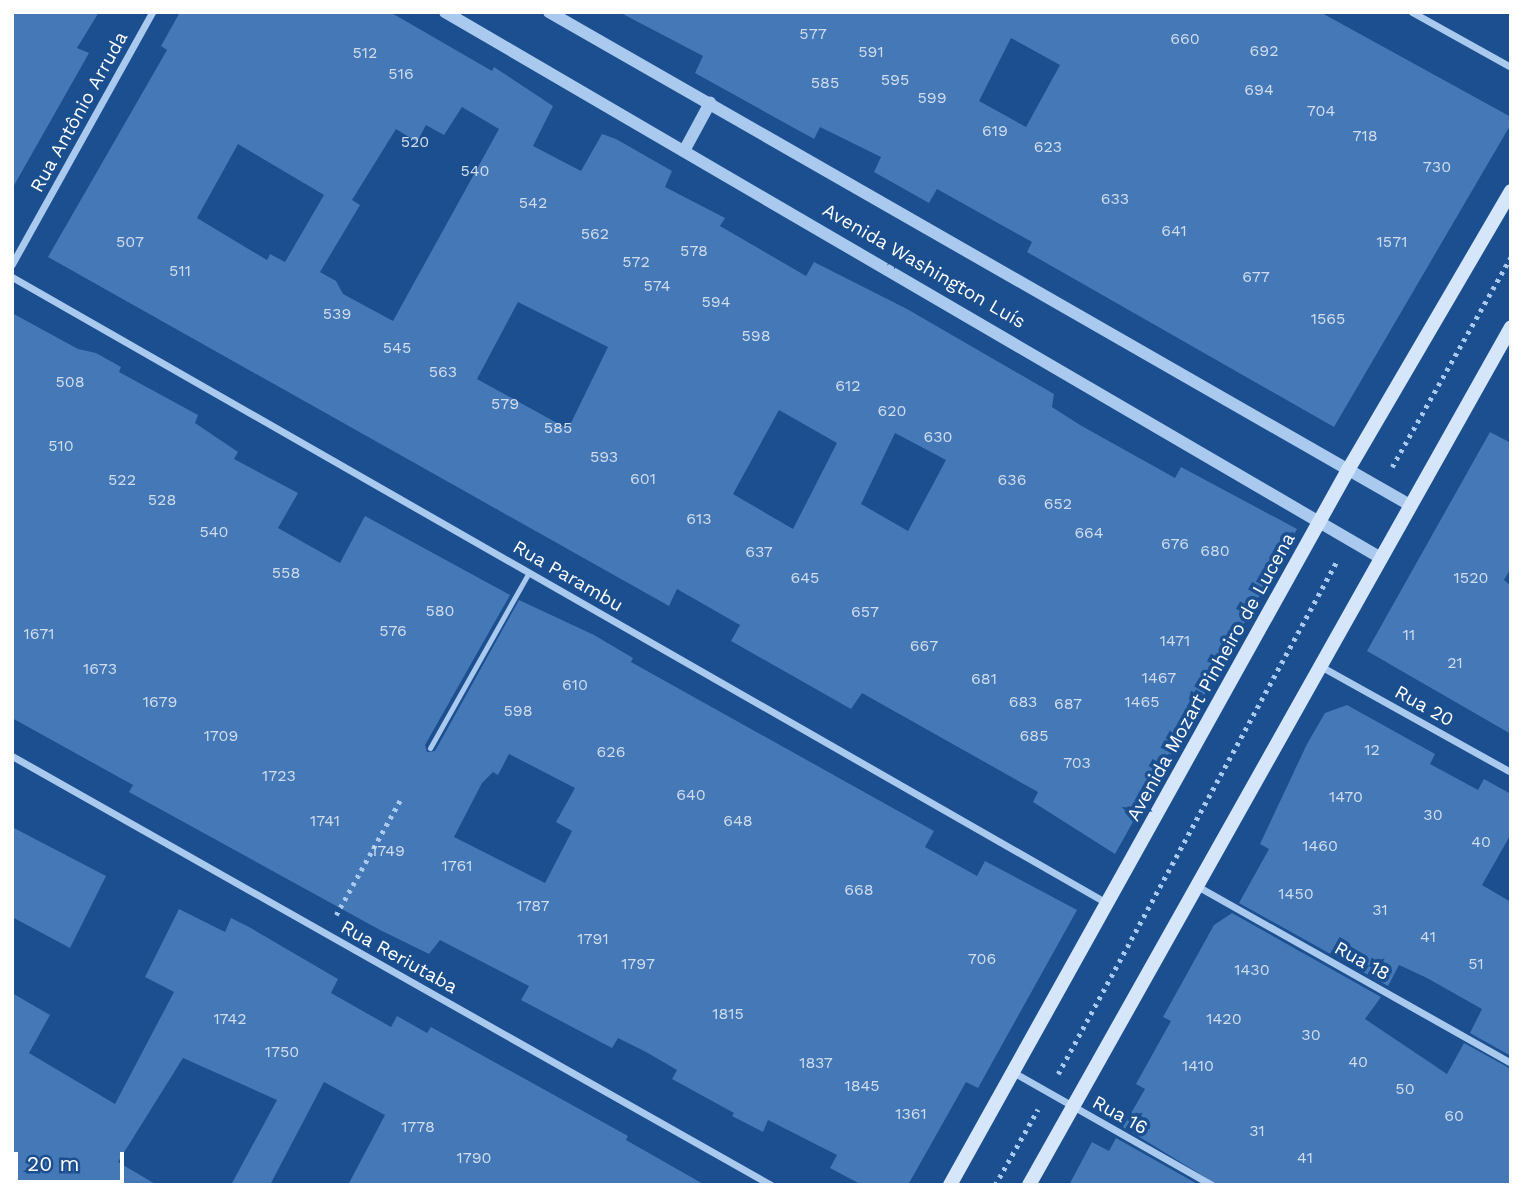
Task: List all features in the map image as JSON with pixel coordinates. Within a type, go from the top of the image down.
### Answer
[{"type":"main road","name":"Avenida Mozart Pinheiro de Lucena","points":[[950,1185],[1348,470],[1511,191]]},
{"type":"main road","points":[[1029,1185],[1076,1108],[1197,886],[1511,327]]},
{"type":"street","name":"Rua Antônio Arruda","points":[[12,264],[152,12]]},
{"type":"street","name":"Avenida Washington Luís","points":[[445,12],[1381,558]]},
{"type":"street","name":"Avenida Washington Luís","points":[[549,12],[1410,505]]},
{"type":"street","points":[[1412,12],[1511,67]]},
{"type":"street","points":[[684,151],[710,103]]},
{"type":"street","name":"Rua Parambu","points":[[12,277],[1107,903]]},
{"type":"street","name":"Rua 20","points":[[1322,667],[1511,772]]},
{"type":"street","name":"Rua Reriutaba","points":[[12,756],[771,1185]]},
{"type":"street","name":"Rua 18","points":[[1197,886],[1511,1063]]},
{"type":"street","name":"Rua 16","points":[[1013,1072],[1212,1185]]},
{"type":"lane","points":[[430,748],[529,572]]},
{"type":"path","points":[[1380,488],[1511,257]]},
{"type":"path","points":[[996,1185],[1349,539]]},
{"type":"path","points":[[326,934],[402,797]]},
{"type":"building","points":[[12,12],[99,12],[77,48],[89,53],[12,189]]},
{"type":"building","points":[[180,12],[390,12],[492,71],[494,67],[553,106],[533,146],[581,171],[602,134],[616,139],[672,171],[665,187],[725,218],[720,226],[806,276],[814,262],[907,309],[1054,394],[1052,407],[1080,425],[1175,478],[1181,467],[1297,529],[1115,854],[1033,802],[1038,792],[862,693],[851,709],[731,641],[740,625],[677,589],[669,606],[48,257],[167,50],[161,46]],"holes":[[[462,107],[499,129],[393,321],[343,294],[336,281],[320,272],[360,205],[352,200],[396,129],[417,142],[426,125],[444,135]],[[238,144],[324,195],[285,262],[270,254],[267,260],[197,218]],[[518,302],[608,347],[568,429],[477,379]],[[779,410],[837,443],[793,529],[733,494]],[[895,433],[946,460],[908,531],[861,504]]]},
{"type":"building","points":[[619,12],[1320,12],[1511,117],[1511,124],[1334,427],[1027,252],[1032,242],[937,189],[929,203],[874,172],[881,157],[820,127],[814,139],[695,73],[703,56]],"holes":[[[1011,38],[1060,65],[1026,127],[979,101]]]},
{"type":"building","points":[[12,313],[78,349],[96,353],[121,367],[119,372],[198,415],[195,423],[238,452],[234,459],[298,493],[278,528],[340,563],[365,516],[510,595],[425,745],[427,752],[435,751],[519,600],[594,635],[633,658],[631,662],[934,831],[925,847],[977,876],[985,861],[1077,910],[978,1088],[966,1082],[908,1185],[862,1185],[830,1168],[837,1155],[768,1120],[763,1132],[732,1116],[734,1113],[672,1079],[677,1070],[618,1038],[612,1048],[521,1000],[529,986],[440,940],[429,954],[380,930],[129,792],[133,785],[12,718]],"holes":[[[509,754],[575,788],[556,822],[572,831],[545,883],[454,837],[482,783],[493,772],[498,775]]]},
{"type":"building","points":[[1490,432],[1511,443],[1511,568],[1504,580],[1511,586],[1511,734],[1367,651]]},
{"type":"building","points":[[1347,705],[1435,754],[1430,764],[1478,790],[1484,779],[1511,794],[1511,834],[1482,885],[1511,902],[1511,1056],[1470,1033],[1482,1009],[1427,978],[1399,965],[1388,986],[1239,903],[1269,849],[1260,844],[1307,744],[1325,713]]},
{"type":"building","points":[[12,827],[106,876],[70,948],[12,917]]},
{"type":"building","points":[[179,909],[225,932],[231,918],[249,927],[338,979],[331,993],[391,1027],[397,1016],[427,1033],[431,1027],[628,1136],[626,1140],[705,1185],[348,1185],[385,1115],[324,1082],[270,1185],[231,1185],[277,1100],[183,1058],[118,1162],[157,1185],[12,1185],[12,993],[50,1015],[29,1053],[115,1104],[174,992],[145,977]]},
{"type":"building","points":[[1232,913],[1381,997],[1365,1019],[1447,1074],[1464,1043],[1511,1069],[1511,1185],[1218,1185],[1123,1127],[1145,1089],[1136,1084],[1171,1021],[1163,1017],[1214,925]]},
{"type":"building","points":[[1116,1138],[1199,1185],[1069,1185],[1092,1142],[1109,1151]]}]
